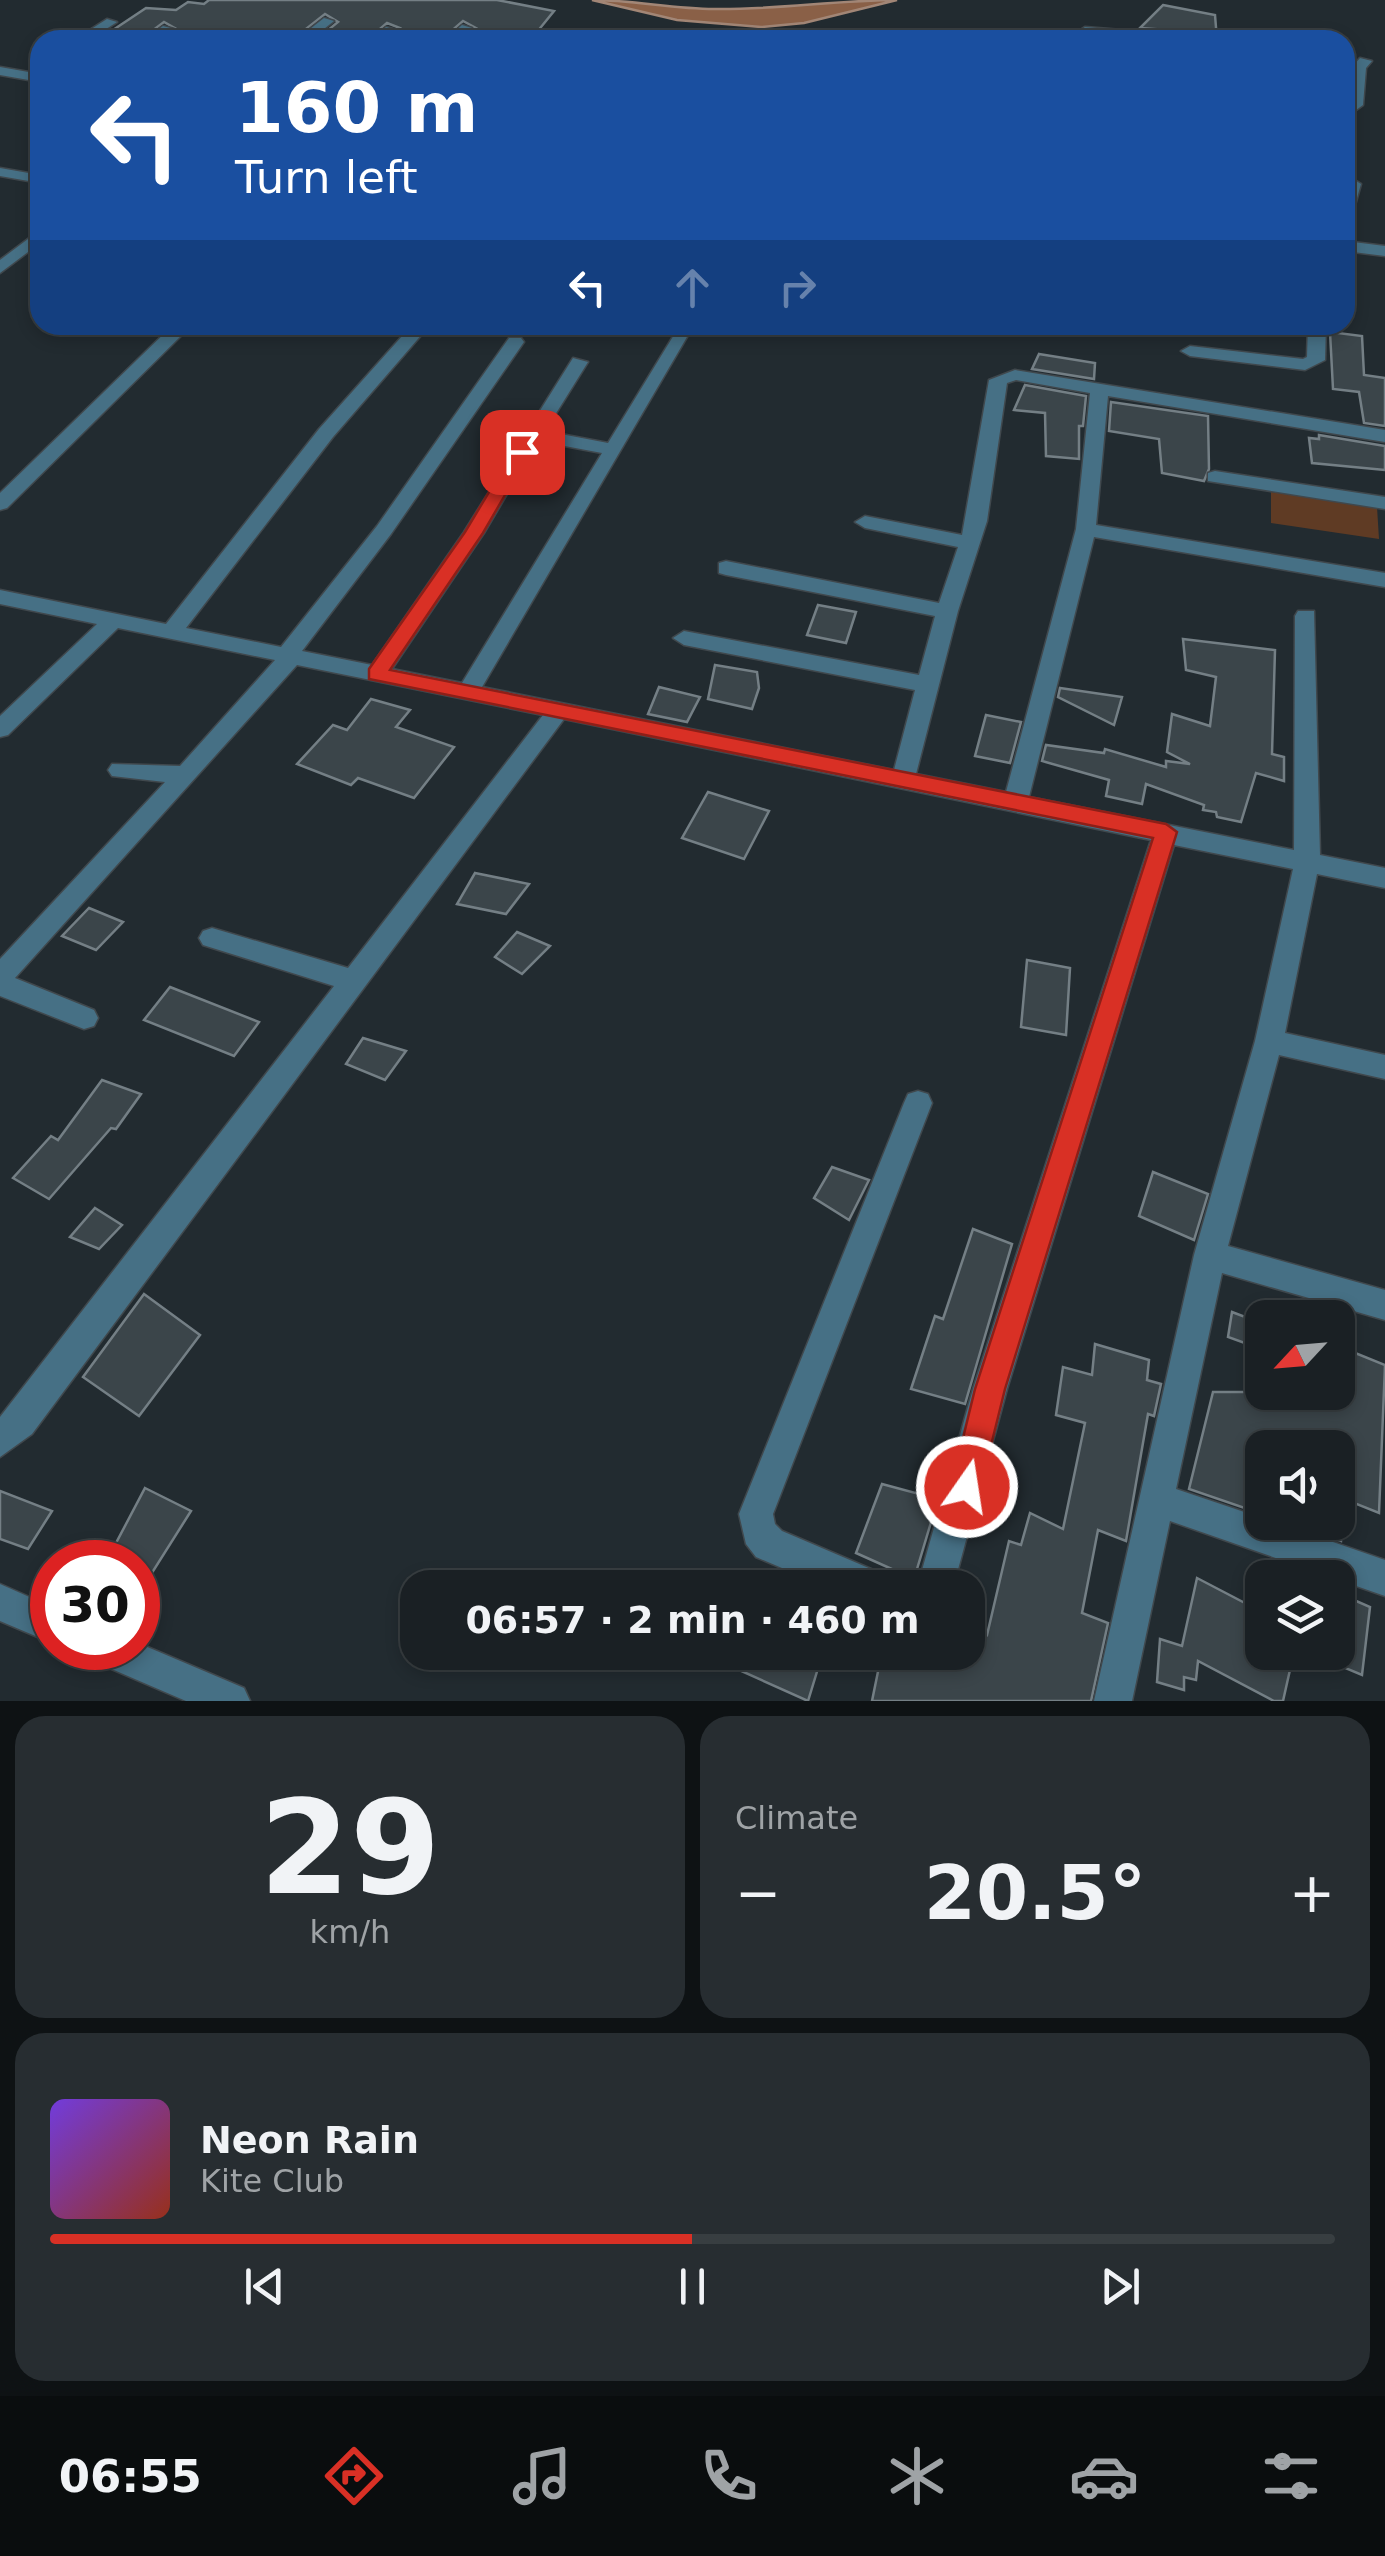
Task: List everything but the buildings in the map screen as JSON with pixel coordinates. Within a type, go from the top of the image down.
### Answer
[{"type":"street","points":[[316,30],[328,21]]},
{"type":"street","points":[[97,30],[110,22]]},
{"type":"street","points":[[1355,60],[1382,62]]},
{"type":"street","points":[[1355,106],[1359,67],[1365,61]]},
{"type":"street","points":[[3,74],[30,76]]},
{"type":"street","points":[[0,172],[30,177]]},
{"type":"street","points":[[0,268],[30,243]]},
{"type":"street","points":[[1355,248],[1385,252]]},
{"type":"street","points":[[0,504],[173,335]]},
{"type":"street","points":[[170,634],[326,433],[412,335]]},
{"type":"street","points":[[466,693],[544,576],[611,449],[684,335]]},
{"type":"street","points":[[1190,351],[1305,365],[1316,360],[1317,335]]},
{"type":"street","points":[[0,976],[186,776],[288,657],[384,530],[514,342]]},
{"type":"street","points":[[376,674],[474,533],[579,362]]},
{"type":"street","points":[[903,779],[947,611],[977,521],[998,380],[1015,375],[1385,436]]},
{"type":"street","points":[[1016,802],[1086,529],[1099,390]]},
{"type":"street","points":[[533,434],[611,449]]},
{"type":"street","points":[[1214,477],[1385,504]]},
{"type":"street","points":[[865,522],[970,542]]},
{"type":"street","points":[[1086,529],[1385,580]]},
{"type":"street","points":[[726,568],[947,611]]},
{"type":"street","points":[[0,597],[1385,878]]},
{"type":"street","points":[[1113,1701],[1210,1255],[1269,1041],[1307,861],[1306,616]]},
{"type":"street","points":[[0,729],[112,622]]},
{"type":"street","points":[[684,638],[929,684]]},
{"type":"street","points":[[0,1440],[20,1422],[166,1233],[558,711]]},
{"type":"street","points":[[120,770],[186,776]]},
{"type":"street","points":[[941,1570],[990,1389],[1166,832]]},
{"type":"street","points":[[212,938],[355,981]]},
{"type":"street","points":[[0,984],[84,1018]]},
{"type":"street","points":[[1269,1041],[1385,1068]]},
{"type":"street","points":[[830,1570],[769,1544],[758,1532],[756,1514],[918,1103]]},
{"type":"street","points":[[1210,1255],[1385,1305]]},
{"type":"street","points":[[1158,1500],[1385,1578]]},
{"type":"street","points":[[0,1602],[30,1615]]},
{"type":"street","points":[[158,1670],[232,1701]]},
{"type":"shaded area","points":[[592,0],[714,9],[897,0],[804,23],[761,27],[677,20]]},
{"type":"shaded area","points":[[1271,492],[1377,507],[1379,539],[1271,523]]},
{"type":"route","points":[[522,452],[474,533],[376,674],[1166,832],[990,1389],[967,1487]]}]
